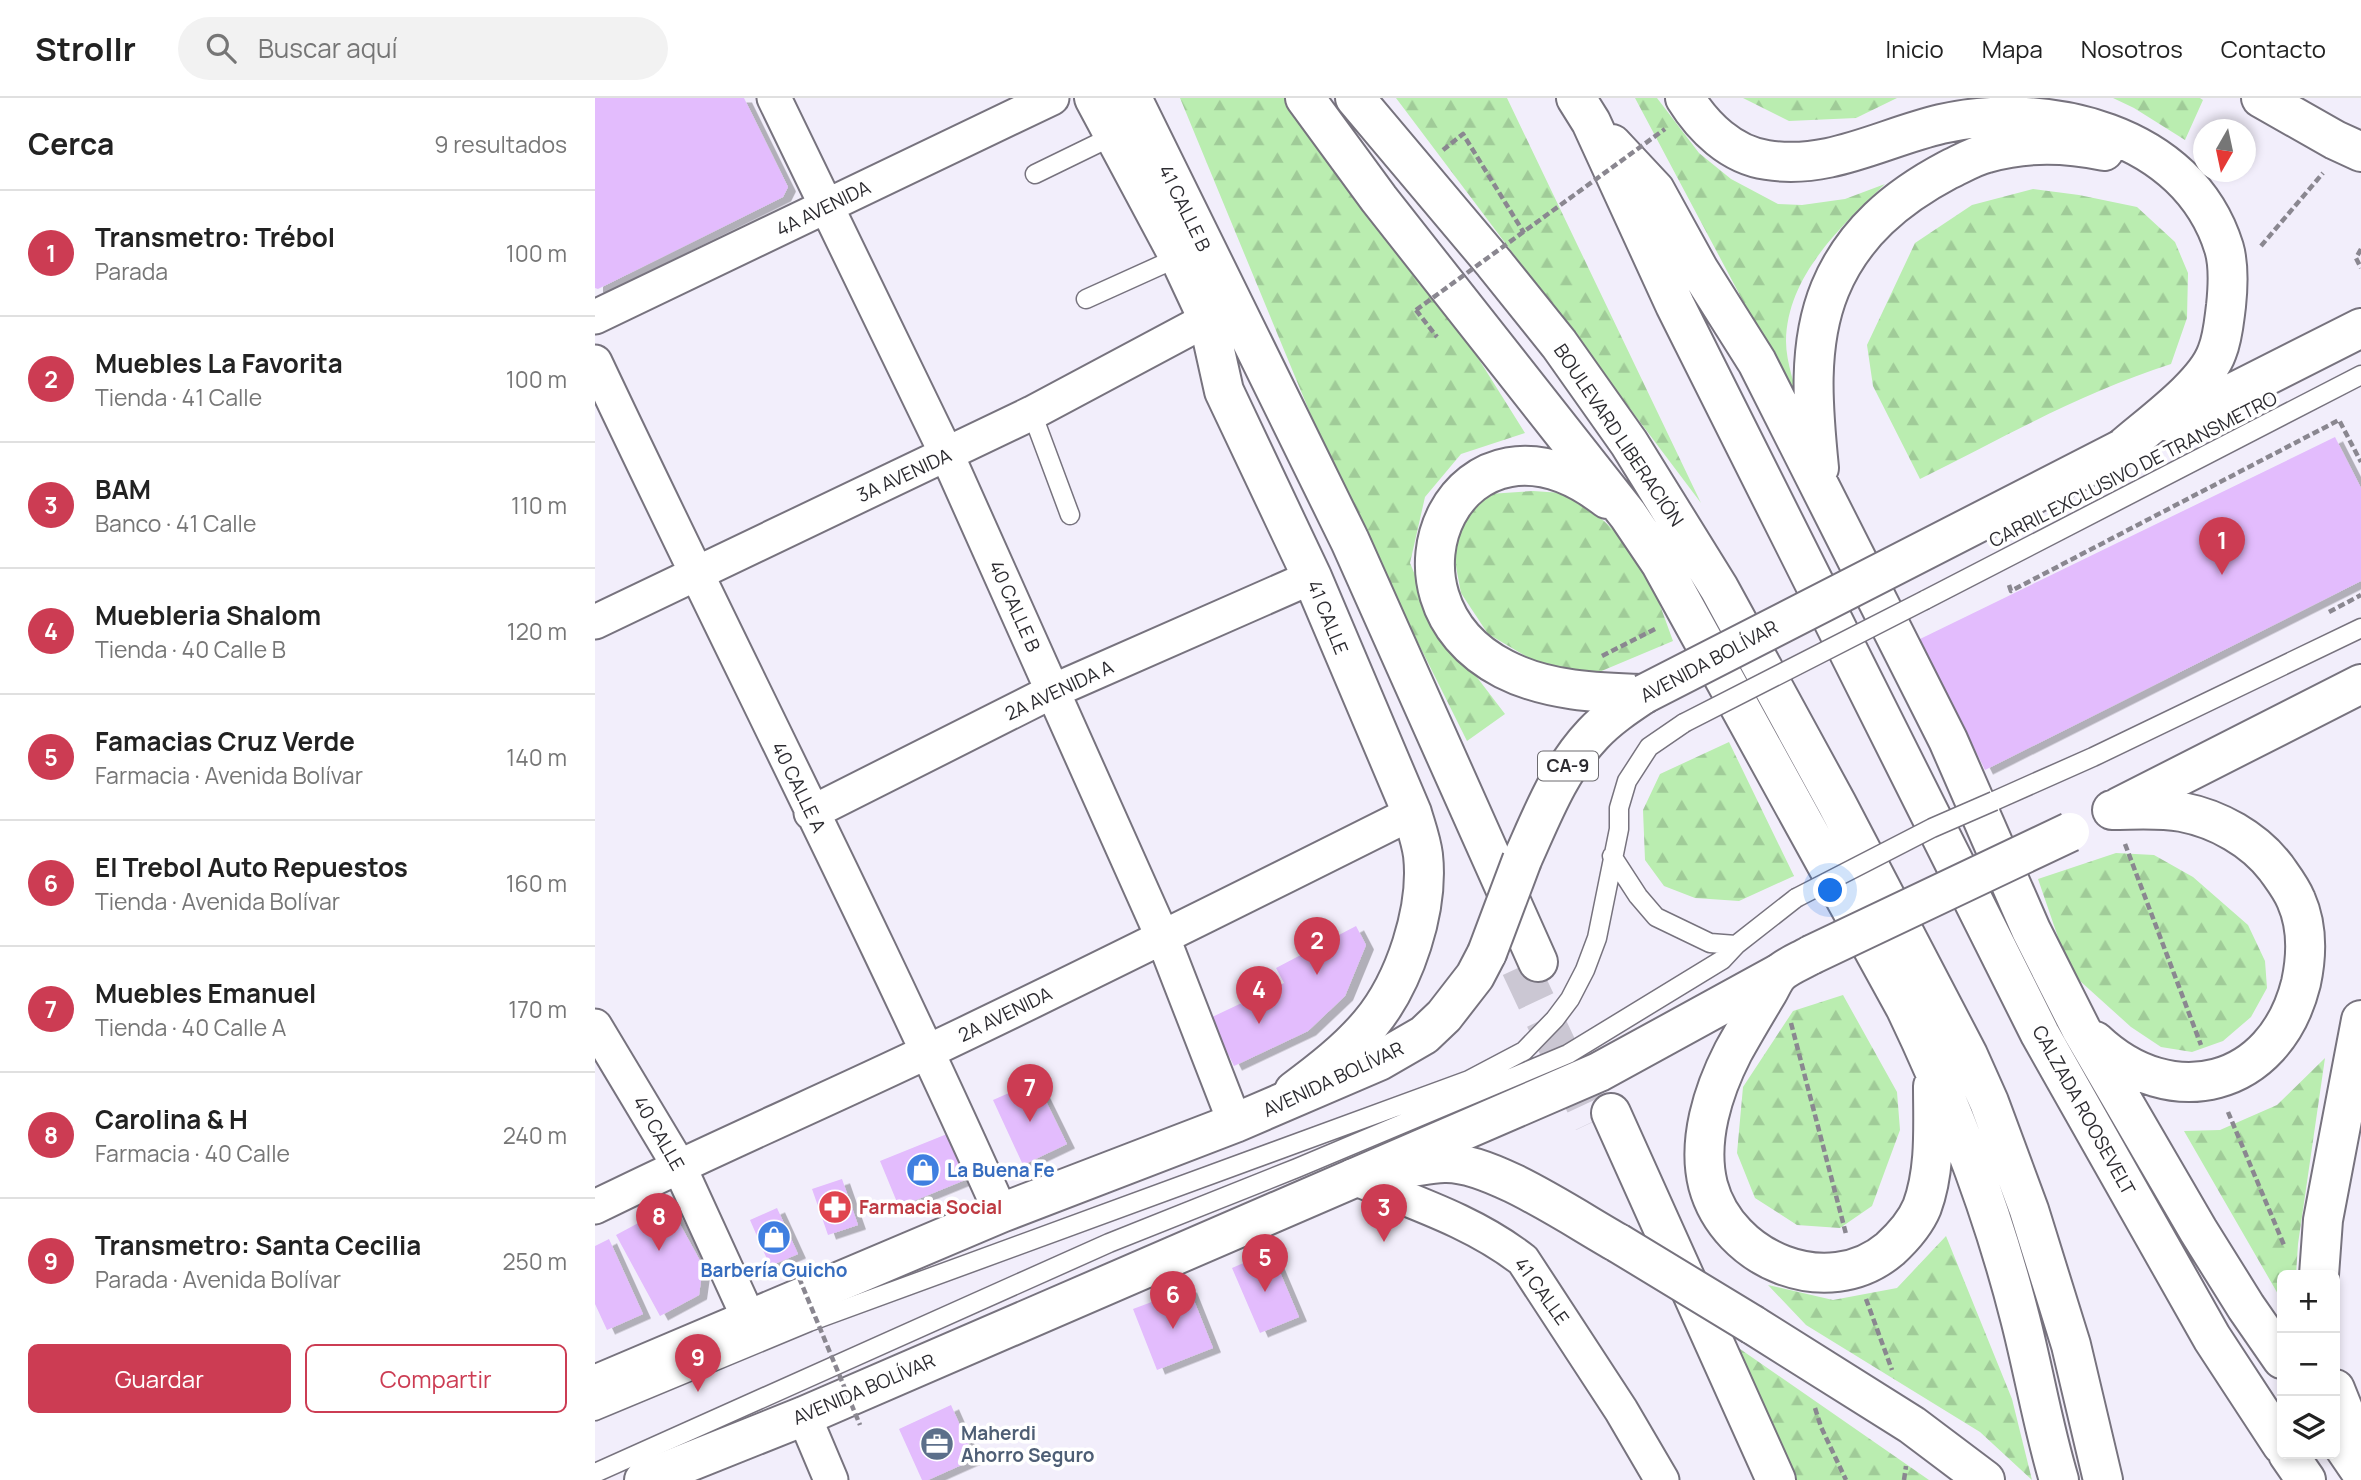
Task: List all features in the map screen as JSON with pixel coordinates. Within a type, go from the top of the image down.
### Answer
[{"type":"main road","name":"41 CALLE","points":[[1094,98],[1178,257],[1224,318],[1224,391],[1312,577],[1412,813],[1421,843],[1423,876],[1413,939],[1395,985],[1371,1023],[1356,1039],[1315,1075],[1252,1117]]},
{"type":"main road","name":"41 CALLE B","points":[[1132,98],[1224,318]]},
{"type":"main road","points":[[1305,98],[1379,199],[1628,515],[1675,585],[1905,1007],[1933,1067],[2002,1253],[2059,1480]]},
{"type":"main road","name":"BOULEVARD LIBERACIÓN","points":[[1355,98],[1559,344],[1629,443],[1719,588],[1837,804],[1968,1055],[1989,1102],[2029,1210],[2071,1345],[2103,1480]]},
{"type":"main road","points":[[1685,98],[1706,127],[1724,142],[1765,160],[1819,161],[1847,155],[1941,124],[1965,119],[2023,117],[2054,118],[2088,126],[2125,139],[2149,152],[2194,191],[2218,230],[2226,255],[2226,301],[2217,354],[2202,379],[2122,449]]},
{"type":"main road","points":[[2261,98],[2354,149]]},
{"type":"main road","points":[[1584,110],[1655,190],[1699,270],[1756,362],[1948,740],[2031,930],[2081,1029],[2198,1230],[2277,1352]]},
{"type":"main road","name":"CALZADA ROOSEVELT","points":[[1584,110],[1675,305],[2041,1034],[2212,1338],[2277,1437]]},
{"type":"main road","points":[[1821,491],[1813,405],[1820,322],[1842,264],[1875,219],[1926,182],[1985,153],[2011,147],[2079,146],[2172,172]]},
{"type":"main road","points":[[1224,318],[1350,541],[1515,961]]},
{"type":"main road","points":[[2122,449],[2361,328]]},
{"type":"main road","name":"AVENIDA BOLÍVAR","points":[[595,1385],[1001,1213],[1252,1117],[1388,1057],[1424,1035],[1460,998],[1515,961],[1522,860],[1562,774],[1593,734],[1613,715],[1644,694],[2122,449]]},
{"type":"main road","points":[[1628,515],[1593,488],[1573,478],[1533,465],[1511,466],[1491,471],[1462,491],[1451,505],[1436,542],[1435,581],[1451,621],[1486,658],[1523,677],[1594,693],[1644,694]]},
{"type":"main road","name":"AVENIDA BOLÍVAR","points":[[644,1480],[804,1416],[1599,1072],[1811,955],[2070,832],[2361,684]]},
{"type":"main road","points":[[2081,1029],[2108,1054],[2140,1073],[2182,1083],[2207,1081],[2229,1074],[2248,1063],[2280,1033],[2291,1012],[2305,964],[2306,939],[2296,900],[2271,862],[2257,848],[2220,824],[2183,812],[2161,809],[2112,810]]},
{"type":"main road","points":[[1779,974],[1742,1034],[1720,1080],[1707,1129],[1705,1159],[1714,1202],[1725,1222],[1755,1252],[1792,1269],[1833,1272],[1855,1268],[1872,1261],[1900,1240],[1921,1209],[1931,1167],[1933,1067]]},
{"type":"main road","points":[[2319,1270],[2323,1220],[2361,1020]]},
{"type":"main road","points":[[1753,1480],[1602,1118],[1776,1480]]},
{"type":"main road","points":[[1354,1178],[1444,1163],[1490,1172],[1618,1243],[1799,1353],[1912,1425],[1985,1480]]},
{"type":"main road","points":[[2198,1230],[2259,1409]]},
{"type":"main road","points":[[2337,1396],[2361,1454]]},
{"type":"main road","points":[[2340,1441],[2361,1472]]},
{"type":"main road","points":[[2291,1459],[2306,1480]]},
{"type":"street","name":"40 CALLE B","points":[[774,98],[947,455],[1163,939],[1252,1117]]},
{"type":"street","name":"4A AVENIDA","points":[[595,317],[1052,98]]},
{"type":"street","name":"3A AVENIDA","points":[[595,622],[947,455],[1224,318]]},
{"type":"street","name":"40 CALLE A","points":[[595,362],[695,574],[929,1051],[1001,1213]]},
{"type":"street","name":"2A AVENIDA A","points":[[811,813],[1052,691],[1312,577]]},
{"type":"street","name":"2A AVENIDA","points":[[595,1207],[1163,939],[1412,813]]},
{"type":"street","name":"40 CALLE","points":[[595,1026],[680,1166],[750,1321]]},
{"type":"street","name":"41 CALLE","points":[[1354,1178],[1472,1226],[1523,1260],[1621,1410],[1663,1480]]},
{"type":"street","points":[[804,1416],[831,1480]]},
{"type":"lane","points":[[1035,174],[1114,136]]},
{"type":"lane","points":[[1086,299],[1178,257]]},
{"type":"lane","name":"CARRIL EXCLUSIVO DE TRANSMETRO","points":[[595,1411],[809,1322],[1469,1080],[1512,1059],[1524,1051],[1555,1019],[1570,999],[1585,970],[1597,938],[1619,829],[1619,808],[1627,781],[1649,747],[1684,723],[2361,375]]},
{"type":"lane","points":[[1032,413],[1070,515]]},
{"type":"lane","points":[[595,1473],[1109,1243],[1297,1168],[1568,1054],[1722,960],[1736,945],[1796,898],[1932,828],[2104,752],[2361,628]]},
{"type":"lane","points":[[1612,856],[1638,896],[1656,916],[1710,943],[1736,945]]},
{"type":"path","points":[[1416,310],[1665,129]]},
{"type":"path","points":[[1463,134],[1524,233]]},
{"type":"path","points":[[2226,255],[2262,246],[2354,149]]},
{"type":"path","points":[[2361,248],[2355,258],[2361,268]]},
{"type":"path","points":[[1998,562],[2011,591],[2339,420],[2361,462]]},
{"type":"path","points":[[1594,693],[1581,666],[1659,628],[1675,585]]},
{"type":"path","points":[[1779,974],[1855,1268]]},
{"type":"path","points":[[795,1268],[860,1425]]},
{"type":"path","points":[[1799,1353],[1821,1427],[1846,1480]]},
{"type":"green space","points":[[1180,98],[1287,98],[1426,275],[1525,433],[1461,454],[1425,497],[1410,563],[1434,621],[1505,714],[1467,741],[1341,488]]},
{"type":"green space","points":[[1396,98],[1507,98],[1701,503]]},
{"type":"green space","points":[[1635,98],[1657,98],[1699,153],[1731,179],[1778,204],[1802,205],[1845,199],[1885,184],[1819,254],[1796,295],[1789,317],[1786,349],[1801,410]]},
{"type":"green space","points":[[1743,98],[1897,98],[1856,118],[1789,121]]},
{"type":"green space","points":[[2113,98],[2203,100],[2185,140]]},
{"type":"green space","points":[[2033,189],[2137,207],[2175,242],[2188,273],[2187,318],[2171,364],[2075,402],[1920,479],[1873,386],[1867,345],[1915,243],[1972,205]]},
{"type":"green space","points":[[1533,491],[1562,493],[1604,521],[1627,543],[1657,597],[1673,641],[1592,675],[1539,664],[1488,634],[1461,593],[1454,556],[1459,523],[1489,494]]},
{"type":"green space","points":[[1729,742],[1794,876],[1739,901],[1695,898],[1664,886],[1645,860],[1643,810],[1660,774]]},
{"type":"green space","points":[[2116,853],[2154,855],[2193,877],[2248,925],[2265,961],[2267,988],[2251,1017],[2223,1041],[2192,1052],[2161,1047],[2131,1027],[2070,972],[2038,879]]},
{"type":"green space","points":[[1843,995],[1897,1092],[1900,1130],[1872,1206],[1840,1228],[1797,1225],[1755,1198],[1737,1153],[1743,1087],[1793,1011]]},
{"type":"green space","points":[[2325,1058],[2296,1270],[2277,1270],[2277,1292],[2184,1131],[2220,1130],[2277,1105]]},
{"type":"green space","points":[[1946,1236],[2012,1399],[2032,1480],[1980,1432],[1806,1325],[1768,1285],[1833,1300],[1897,1288]]},
{"type":"green space","points":[[1730,1342],[1929,1480],[1796,1480]]},
{"type":"building","points":[[595,98],[744,98],[788,187],[783,197],[598,289],[595,288]]},
{"type":"building","points":[[2335,437],[2361,488],[2361,581],[1985,770],[1920,639]]},
{"type":"building","points":[[1356,926],[1366,945],[1345,996],[1308,1031],[1234,1066],[1210,1018],[1284,983],[1276,968]]},
{"type":"building","points":[[1036,1081],[1067,1144],[1023,1165],[993,1100]]},
{"type":"building","name":"La Buena Fe","points":[[947,1134],[965,1180],[899,1207],[880,1161]]},
{"type":"building","name":"Farmacia Social","points":[[842,1179],[858,1225],[828,1235],[812,1189]]},
{"type":"building","points":[[670,1206],[703,1266],[699,1295],[660,1316],[616,1235]]},
{"type":"building","name":"Barbería Guicho","points":[[777,1208],[798,1254],[770,1266],[750,1220]]},
{"type":"building","points":[[609,1239],[643,1314],[607,1330],[595,1304],[595,1246]]},
{"type":"building","points":[[1271,1251],[1299,1317],[1260,1333],[1232,1268]]},
{"type":"building","points":[[1189,1288],[1213,1348],[1157,1370],[1133,1309]]},
{"type":"building","name":"Maherdi Ahorro Seguro","points":[[951,1405],[975,1459],[928,1480],[922,1480],[899,1429]]},
{"type":"tunnel","points":[[1520,967],[1593,1122]]},
{"type":"place","name":"Transmetro: Trébol","points":[[2222,575]]},
{"type":"place","name":"Muebles La Favorita","points":[[1317,975]]},
{"type":"place","name":"Muebleria Shalom","points":[[1259,1024]]},
{"type":"place","name":"Muebles Emanuel","points":[[1030,1122]]},
{"type":"place","name":"La Buena Fe","points":[[923,1170]]},
{"type":"place","name":"Farmacia Social","points":[[835,1207]]},
{"type":"place","name":"Barbería Guicho","points":[[774,1237]]},
{"type":"place","name":"BAM","points":[[1384,1242]]},
{"type":"place","name":"Carolina & H","points":[[659,1251]]},
{"type":"place","name":"Famacias Cruz Verde","points":[[1265,1292]]},
{"type":"place","name":"El Trebol Auto Repuestos","points":[[1173,1329]]},
{"type":"place","name":"Transmetro: Santa Cecilia","points":[[698,1392]]},
{"type":"place","name":"Maherdi Ahorro Seguro","points":[[937,1444]]}]
